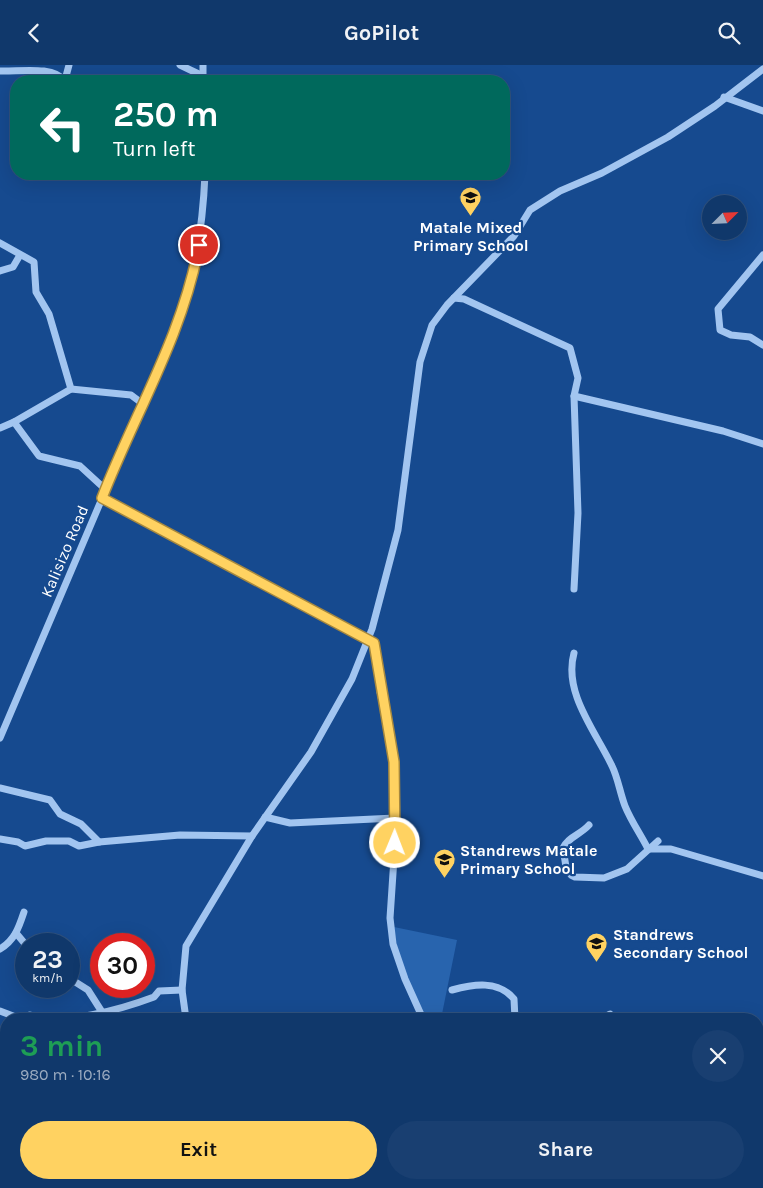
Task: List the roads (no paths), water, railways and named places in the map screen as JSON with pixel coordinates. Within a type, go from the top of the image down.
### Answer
[{"type":"street","points":[[180,65],[196,75]]},
{"type":"street","points":[[185,1013],[182,990],[186,945],[252,836],[311,751],[352,679],[368,640],[398,530],[420,362],[432,325],[454,298],[514,237],[530,210],[560,191],[602,173],[668,137],[716,106],[724,97],[763,69]]},
{"type":"street","points":[[0,71],[47,71],[59,75]]},
{"type":"street","points":[[724,97],[763,111]]},
{"type":"street","name":"Kalisizo Road","points":[[0,738],[181,313],[194,274],[202,228],[205,180]]},
{"type":"street","points":[[0,243],[31,259],[35,266],[36,292],[49,314],[70,389]]},
{"type":"street","points":[[0,271],[13,267],[20,255]]},
{"type":"street","points":[[763,255],[718,309],[720,330],[731,335],[750,337],[763,345]]},
{"type":"street","points":[[454,298],[464,299],[570,348],[578,378],[574,396],[578,513],[574,589]]},
{"type":"street","points":[[0,428],[14,423],[70,389],[131,395],[143,404]]},
{"type":"street","points":[[574,396],[723,431],[763,444]]},
{"type":"street","points":[[14,423],[39,456],[80,466],[105,489]]},
{"type":"street","points":[[102,498],[374,643],[377,652],[380,692],[394,762],[395,819],[390,910],[393,944],[405,979],[420,1013]]},
{"type":"street","points":[[574,653],[570,672],[575,688],[595,737],[613,767],[627,811],[648,849]]},
{"type":"street","points":[[0,787],[50,800],[60,814],[81,824],[99,842]]},
{"type":"street","points":[[265,817],[290,823],[395,819]]},
{"type":"street","points":[[589,825],[581,834],[568,839],[563,848],[568,871],[575,877],[604,878],[614,875],[627,869],[658,841]]},
{"type":"street","points":[[0,839],[18,842],[25,846],[46,841],[69,841],[79,846],[99,842],[180,835],[252,836]]},
{"type":"street","points":[[648,849],[671,849],[763,876]]},
{"type":"street","points":[[16,933],[24,911]]},
{"type":"street","points":[[0,949],[9,944],[15,935]]},
{"type":"street","points":[[80,985],[88,990],[102,1012],[133,1005],[154,997],[159,991],[182,990]]},
{"type":"street","points":[[452,990],[475,985],[496,986],[514,999],[515,1013]]},
{"type":"place","name":"Matale Mixed Primary School","points":[[471,217]]},
{"type":"place","name":"Standrews Matale Primary School","points":[[444,878]]},
{"type":"place","name":"Standrews Secondary School","points":[[597,962]]}]
